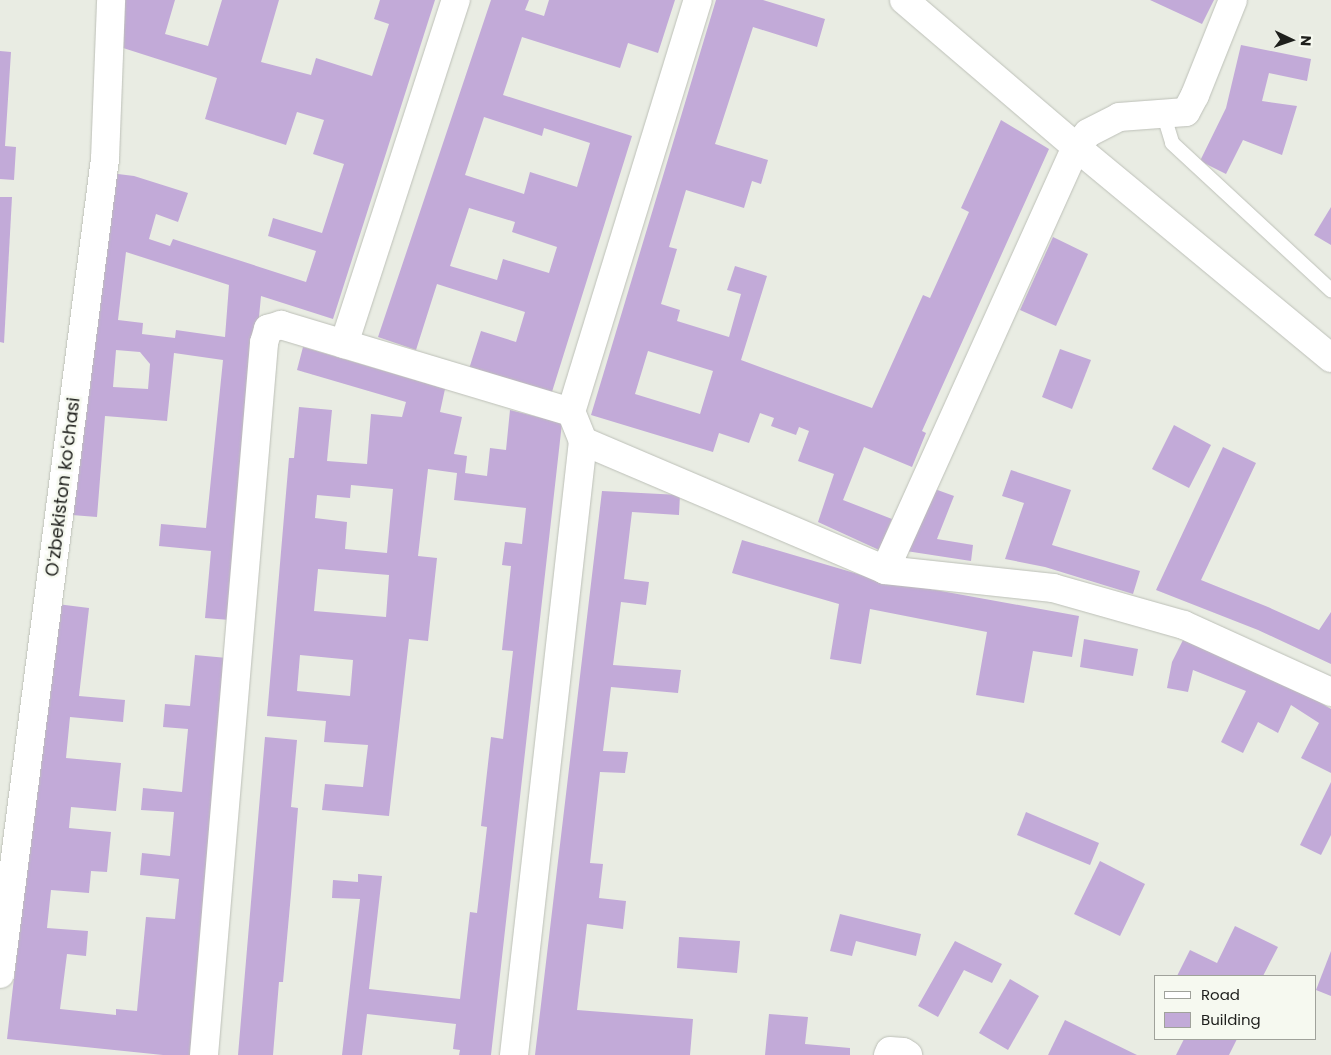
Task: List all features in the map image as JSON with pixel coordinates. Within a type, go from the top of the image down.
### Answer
[{"type":"street","name":"Oʻzbekiston koʻchasi","points":[[0,974],[105,159],[111,0]]},
{"type":"street","points":[[344,344],[456,0]]},
{"type":"street","points":[[514,1055],[583,441],[571,412],[698,0]]},
{"type":"street","points":[[904,0],[1076,147],[1331,358]]},
{"type":"street","points":[[885,570],[1076,147],[1088,133],[1119,117],[1164,116],[1186,112],[1195,95],[1233,0]]},
{"type":"street","points":[[204,1055],[264,343],[268,329],[281,325],[571,412]]},
{"type":"street","points":[[583,441],[885,570],[1053,588],[1184,625],[1331,692]]},
{"type":"street","points":[[888,1055],[890,1051],[903,1052],[908,1055]]},
{"type":"lane","points":[[1164,116],[1172,143],[1331,290]]},
{"type":"building","points":[[122,0],[175,0],[165,34],[208,46],[222,0],[279,0],[261,62],[311,75],[316,58],[372,76],[389,24],[374,19],[380,0],[435,0],[333,319],[261,296],[230,620],[205,618],[211,551],[159,546],[161,524],[206,528],[223,360],[174,353],[167,421],[105,416],[97,517],[72,515],[110,173],[134,176],[188,193],[178,222],[156,214],[149,239],[170,246],[173,239],[306,282],[316,251],[268,236],[273,218],[322,233],[344,164],[313,154],[324,120],[297,112],[286,145],[205,119],[217,78],[120,47]],"holes":[[[126,252],[229,285],[225,337],[176,330],[175,338],[142,334],[143,323],[118,320]],[[116,350],[140,352],[150,364],[148,389],[113,387]]]},
{"type":"building","points":[[491,0],[529,0],[525,10],[544,16],[549,0],[675,0],[658,53],[628,43],[620,68],[522,37],[503,95],[632,136],[551,395],[469,369],[481,331],[516,342],[525,312],[437,284],[416,350],[378,337]],"holes":[[[484,117],[542,136],[544,128],[590,143],[577,187],[530,172],[524,194],[465,175]],[[469,208],[515,222],[512,232],[557,247],[549,273],[503,259],[497,280],[450,266]]]},
{"type":"building","points":[[716,0],[763,0],[825,19],[817,47],[753,27],[715,144],[768,160],[761,184],[752,181],[744,208],[686,190],[669,247],[677,249],[661,304],[680,310],[677,321],[729,337],[741,294],[727,290],[735,266],[767,276],[741,360],[872,408],[923,295],[930,298],[969,212],[961,208],[1001,120],[1049,149],[922,431],[926,433],[912,467],[864,447],[843,500],[892,519],[879,550],[818,522],[834,474],[798,461],[809,431],[799,427],[796,435],[771,426],[774,418],[760,413],[749,443],[719,433],[713,452],[591,415]],"holes":[[[648,351],[713,371],[700,414],[635,394]]]},
{"type":"building","points":[[1150,0],[1214,0],[1202,24]]},
{"type":"building","points":[[1241,45],[1311,59],[1307,81],[1269,73],[1262,101],[1297,106],[1282,155],[1243,140],[1226,174],[1200,161],[1226,108]]},
{"type":"building","points":[[0,51],[11,52],[5,146],[16,147],[14,180],[0,179]]},
{"type":"building","points":[[0,197],[12,197],[4,343],[0,342]]},
{"type":"building","points":[[1331,207],[1331,245],[1314,235]]},
{"type":"building","points":[[1053,237],[1088,254],[1056,326],[1020,310]]},
{"type":"building","points":[[303,347],[445,389],[440,412],[462,417],[454,454],[467,456],[465,473],[487,476],[490,448],[506,450],[510,410],[562,423],[491,1055],[459,1055],[460,1050],[453,1049],[456,1024],[367,1014],[362,1055],[342,1055],[360,899],[332,898],[333,880],[358,882],[358,874],[382,876],[369,989],[460,999],[470,912],[477,913],[487,827],[481,826],[491,737],[503,739],[513,651],[502,650],[511,566],[502,565],[505,542],[522,544],[526,508],[454,500],[457,473],[428,469],[418,556],[437,558],[428,641],[409,639],[389,816],[322,810],[325,784],[363,787],[368,745],[324,742],[326,721],[267,716],[289,458],[294,458],[299,407],[332,410],[327,461],[367,464],[371,414],[402,417],[406,402],[297,370]],"holes":[[[351,485],[393,489],[387,553],[345,549],[347,522],[315,518],[317,495],[350,498]],[[318,569],[389,575],[386,617],[314,611]],[[300,655],[353,660],[350,696],[297,691]]]},
{"type":"building","points":[[1060,349],[1091,360],[1072,409],[1042,397]]},
{"type":"building","points":[[1174,425],[1211,445],[1189,488],[1152,469]]},
{"type":"building","points":[[1223,447],[1256,463],[1201,580],[1319,630],[1331,612],[1331,664],[1258,630],[1156,590]]},
{"type":"building","points":[[1011,470],[1071,490],[1052,545],[1140,571],[1133,594],[1045,567],[1005,559],[1024,503],[1002,496]]},
{"type":"building","points":[[932,488],[954,496],[937,539],[973,545],[971,561],[906,551]]},
{"type":"building","points":[[602,491],[680,495],[679,515],[632,512],[624,579],[649,582],[646,605],[621,602],[613,665],[681,670],[678,693],[611,687],[603,751],[628,752],[625,773],[600,772],[590,863],[603,864],[599,898],[626,901],[623,929],[587,924],[577,1010],[693,1019],[690,1055],[535,1055]]},
{"type":"building","points":[[742,540],[875,579],[1079,616],[1072,657],[1033,651],[1024,703],[976,695],[987,632],[870,609],[861,664],[830,659],[839,604],[732,573]]},
{"type":"building","points":[[57,604],[89,608],[79,696],[125,700],[123,722],[70,717],[66,758],[121,763],[116,811],[71,807],[69,828],[111,832],[107,872],[91,871],[89,893],[51,890],[47,928],[88,931],[86,956],[67,954],[60,1009],[116,1015],[116,1009],[137,1011],[146,917],[175,919],[179,879],[140,875],[142,853],[170,856],[174,812],[141,810],[143,788],[182,792],[188,729],[163,727],[165,704],[190,706],[195,655],[227,658],[190,1055],[163,1055],[7,1039]]},
{"type":"building","points":[[1084,639],[1138,649],[1133,676],[1080,667]]},
{"type":"building","points":[[1183,640],[1299,690],[1331,709],[1331,773],[1301,758],[1319,723],[1291,705],[1278,733],[1258,722],[1243,753],[1221,742],[1246,691],[1193,670],[1188,692],[1167,688],[1172,662]]},
{"type":"building","points":[[265,737],[297,740],[291,807],[298,808],[291,894],[283,982],[279,982],[273,1055],[238,1055]]},
{"type":"building","points":[[1331,782],[1331,835],[1321,855],[1300,845]]},
{"type":"building","points":[[1026,812],[1099,843],[1090,865],[1017,835]]},
{"type":"building","points":[[1100,861],[1145,884],[1120,936],[1074,914]]},
{"type":"building","points":[[840,914],[921,934],[916,956],[856,941],[852,956],[830,951]]},
{"type":"building","points":[[1235,926],[1278,947],[1264,975],[1178,975],[1190,950],[1217,963]]},
{"type":"building","points":[[679,937],[740,941],[737,973],[677,968]]},
{"type":"building","points":[[955,941],[1002,964],[992,983],[964,970],[938,1017],[918,1006]]},
{"type":"building","points":[[1331,951],[1331,996],[1316,990]]},
{"type":"building","points":[[1010,979],[1039,996],[1008,1050],[979,1033]]},
{"type":"building","points":[[769,1014],[808,1017],[805,1044],[850,1048],[850,1055],[765,1055]]},
{"type":"building","points":[[1065,1020],[1137,1055],[1048,1055]]},
{"type":"building","points":[[1184,1040],[1236,1040],[1229,1055],[1176,1055]]}]
